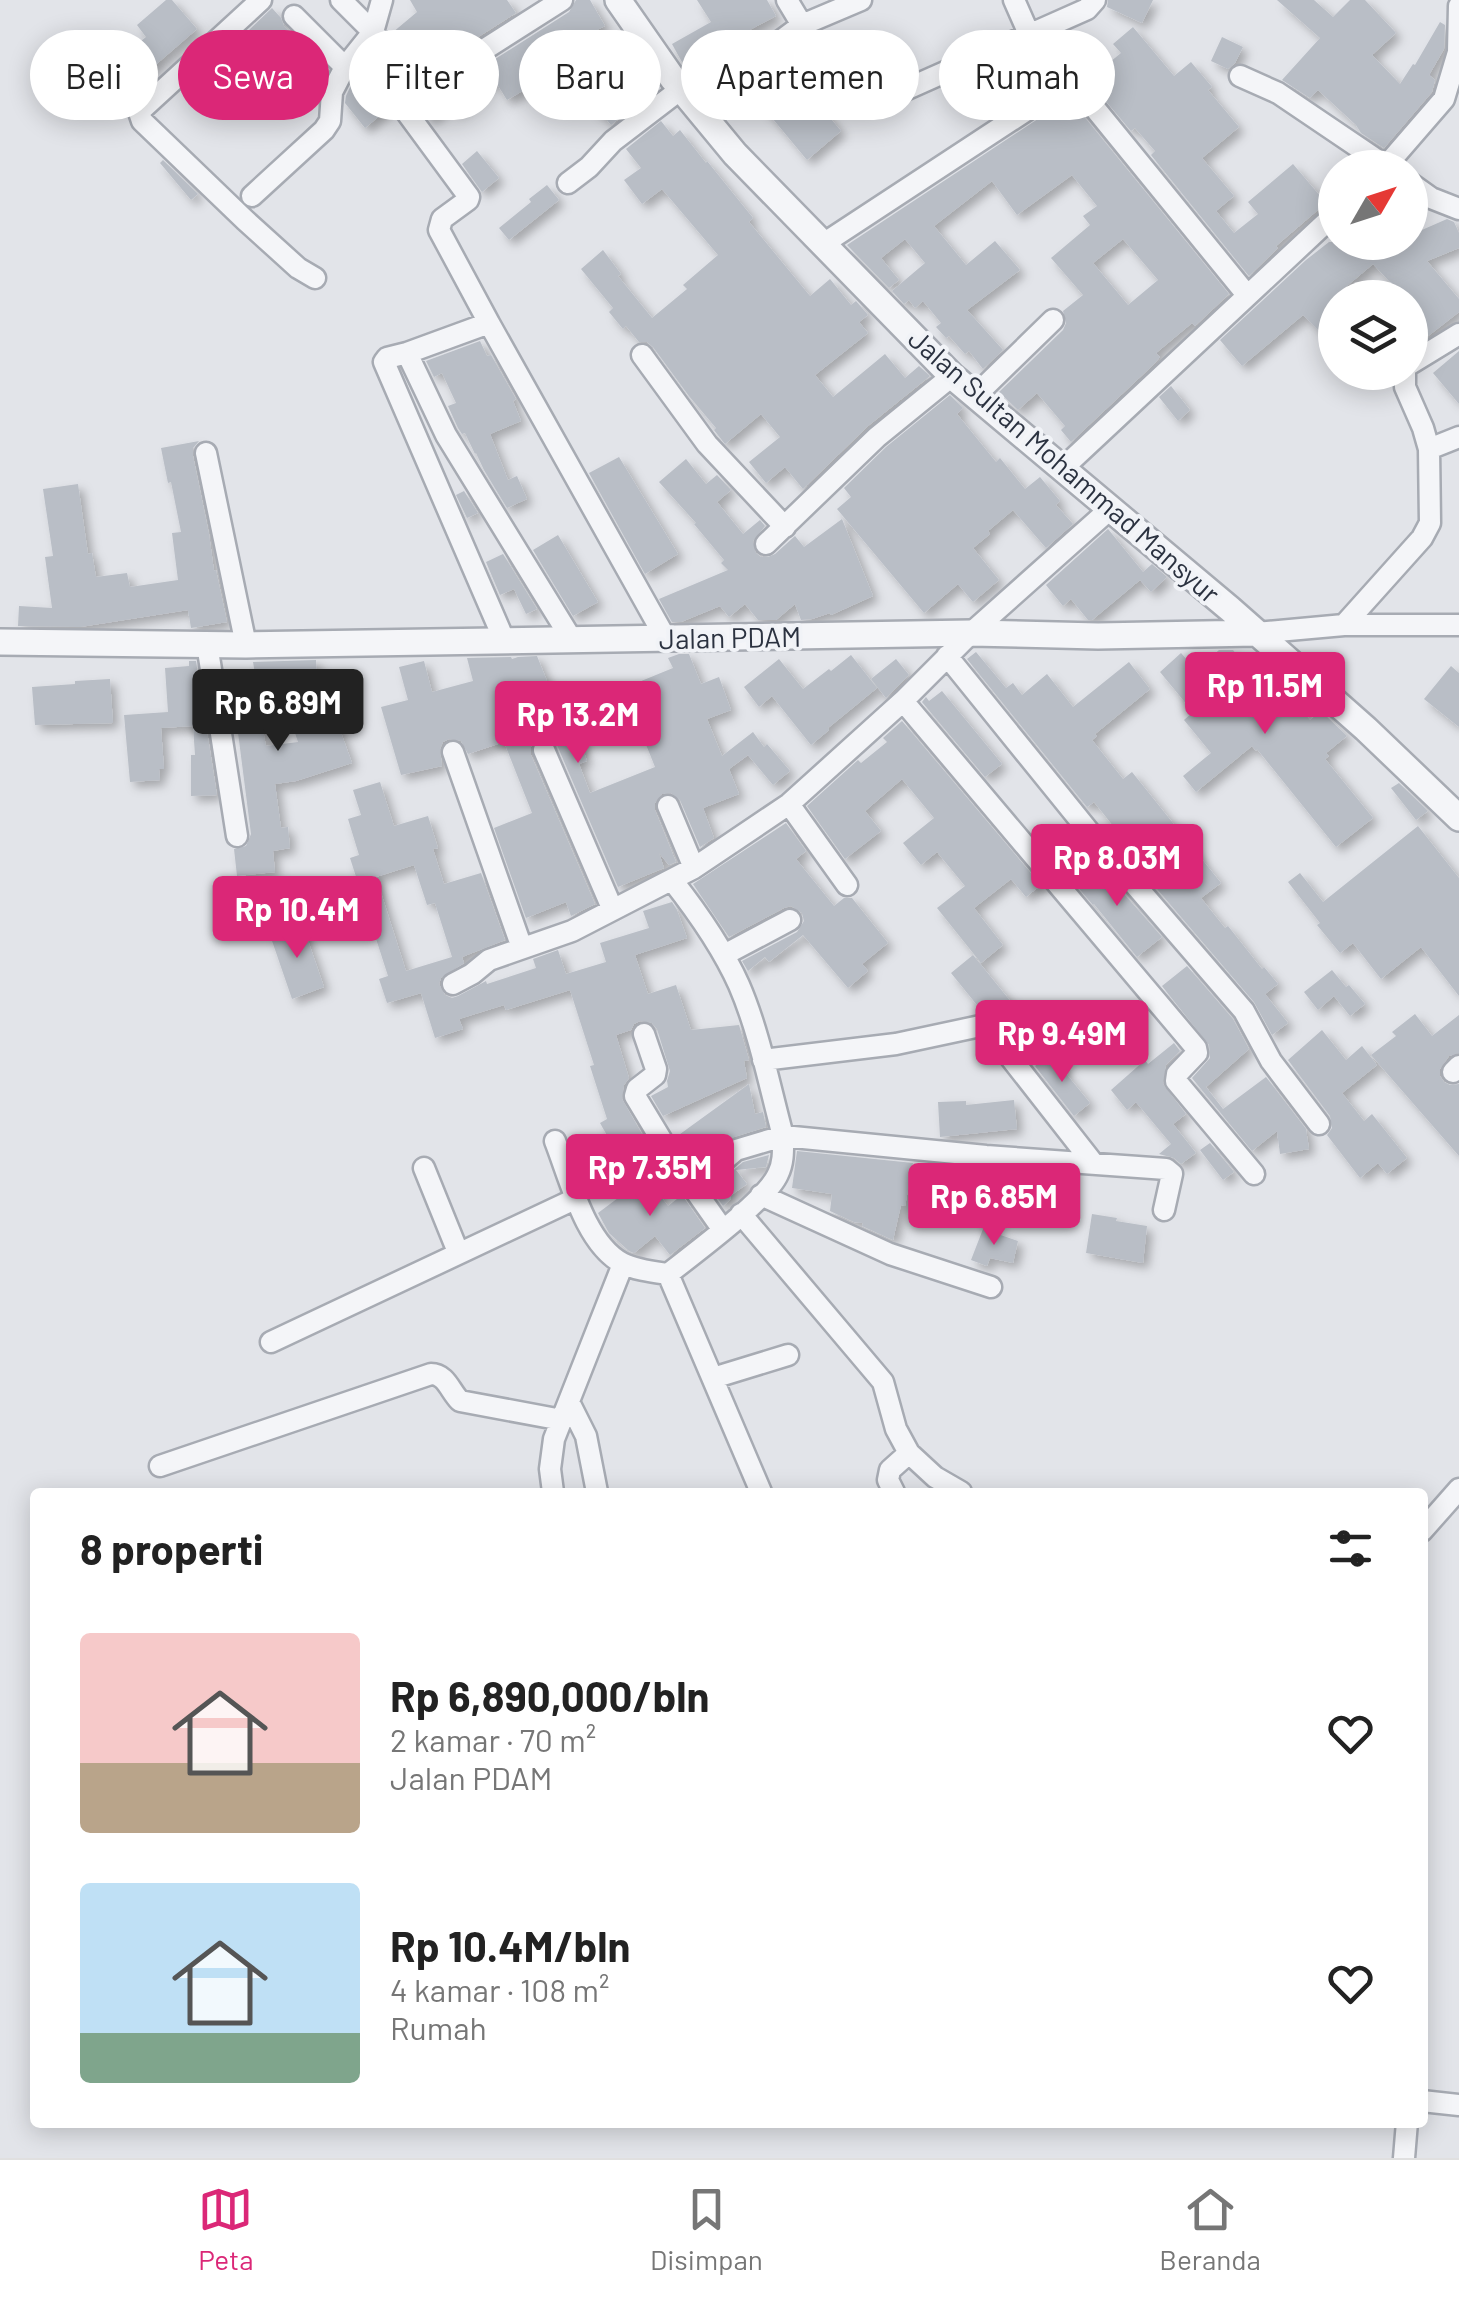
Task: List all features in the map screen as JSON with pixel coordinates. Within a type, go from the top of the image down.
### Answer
[{"type":"street","points":[[261,0],[139,112],[142,120],[245,220],[298,268],[315,278]]},
{"type":"street","points":[[341,0],[371,30]]},
{"type":"street","points":[[374,30],[382,0]]},
{"type":"street","points":[[499,40],[562,0]]},
{"type":"street","name":"Jalan Sultan Mohammad Mansyur","points":[[618,0],[681,87]]},
{"type":"street","points":[[787,0],[802,25],[858,94],[870,102],[939,75]]},
{"type":"street","points":[[794,30],[862,0]]},
{"type":"street","points":[[1014,0],[1028,30]]},
{"type":"street","points":[[1039,30],[1087,9],[1095,0]]},
{"type":"street","points":[[1400,150],[1444,99],[1458,52],[1459,6]]},
{"type":"street","points":[[294,16],[345,67]]},
{"type":"street","points":[[252,196],[324,130],[330,120],[332,92],[349,62]]},
{"type":"street","points":[[1240,76],[1278,93],[1361,150]]},
{"type":"street","points":[[824,244],[1062,87],[1073,88],[1080,90],[1247,295]]},
{"type":"street","points":[[568,183],[590,167],[613,141],[681,101]]},
{"type":"street","points":[[413,120],[468,193],[468,200],[442,220],[439,230],[666,639]]},
{"type":"street","name":"Jalan Sultan Mohammad Mansyur","points":[[707,120],[790,213],[952,376],[1256,632],[1459,818]]},
{"type":"street","points":[[1428,196],[1459,210]]},
{"type":"street","points":[[1062,468],[1318,230]]},
{"type":"street","points":[[975,396],[1053,320]]},
{"type":"street","points":[[489,323],[384,362],[505,642]]},
{"type":"street","points":[[1428,353],[1459,334]]},
{"type":"street","points":[[407,353],[446,435],[572,640]]},
{"type":"street","points":[[642,355],[707,444],[784,526]]},
{"type":"street","points":[[766,544],[877,437],[952,376]]},
{"type":"street","points":[[1344,625],[1422,538],[1430,523],[1429,449],[1406,390]]},
{"type":"street","points":[[1429,449],[1459,437]]},
{"type":"street","points":[[206,453],[246,645]]},
{"type":"street","points":[[453,984],[489,960],[572,931],[672,880],[789,804],[1110,509]]},
{"type":"street","name":"Jalan PDAM","points":[[10,642],[246,645],[971,633],[1098,636],[1256,632],[1344,625],[1459,625]]},
{"type":"street","points":[[207,644],[237,836]]},
{"type":"street","points":[[947,656],[1090,834],[1244,1011],[1271,1061],[1319,1124]]},
{"type":"street","points":[[903,701],[1196,1048],[1176,1081],[1254,1174]]},
{"type":"street","points":[[544,750],[612,908]]},
{"type":"street","points":[[452,752],[522,948]]},
{"type":"street","points":[[789,804],[847,886]]},
{"type":"street","points":[[668,806],[694,868]]},
{"type":"street","points":[[668,1274],[761,1195],[777,1178],[783,1159],[783,1136],[740,988],[724,954],[672,880]]},
{"type":"street","points":[[724,954],[790,920]]},
{"type":"street","points":[[763,1060],[896,1044],[985,1025],[1093,1164]]},
{"type":"street","points":[[644,1034],[655,1074],[637,1089],[635,1096],[723,1230]]},
{"type":"street","points":[[692,1187],[736,1150],[783,1136],[1170,1170],[1164,1210]]},
{"type":"street","points":[[555,1141],[590,1231],[602,1246],[623,1264],[668,1274]]},
{"type":"street","points":[[424,1168],[458,1252]]},
{"type":"street","points":[[761,1195],[890,1254],[991,1288]]},
{"type":"street","points":[[271,1342],[577,1198]]},
{"type":"street","points":[[741,1214],[884,1382],[896,1429],[909,1453],[935,1477],[954,1488]]},
{"type":"street","points":[[551,1488],[554,1439],[623,1264]]},
{"type":"street","points":[[668,1274],[759,1488]]},
{"type":"street","points":[[713,1378],[788,1356]]},
{"type":"street","points":[[160,1466],[437,1374],[460,1400],[566,1411],[586,1436],[596,1488]]},
{"type":"street","points":[[892,1488],[888,1480],[890,1470],[909,1453]]},
{"type":"street","points":[[1428,1523],[1459,1489]]},
{"type":"street","points":[[1428,2101],[1459,2104]]},
{"type":"street","points":[[1404,2158],[1406,2128]]},
{"type":"building","points":[[166,0],[172,0],[197,29],[178,30],[178,45],[158,63],[158,30],[141,30],[137,25]]},
{"type":"building","points":[[410,0],[507,0],[516,13],[489,30],[396,30],[417,12]]},
{"type":"building","points":[[576,0],[590,0],[605,26],[597,30],[541,30],[569,12]]},
{"type":"building","points":[[697,0],[767,0],[776,16],[750,30],[697,30],[711,22]]},
{"type":"building","points":[[1108,0],[1153,0],[1142,23],[1107,7]]},
{"type":"building","points":[[1277,0],[1314,0],[1333,17],[1350,0],[1365,0],[1396,33],[1372,55],[1400,84],[1440,22],[1445,25],[1444,49],[1429,75],[1435,80],[1432,92],[1384,148],[1361,133],[1318,90],[1310,98],[1282,80],[1320,38]]},
{"type":"building","points":[[272,8],[288,30],[249,30]]},
{"type":"building","points":[[1133,27],[1174,76],[1191,62],[1239,127],[1202,158],[1234,196],[1216,211],[1234,233],[1258,214],[1248,202],[1293,164],[1318,194],[1318,210],[1249,276],[1151,155],[1155,151],[1115,112],[1115,58],[1121,53],[1115,42]]},
{"type":"building","points":[[1222,37],[1243,47],[1228,69],[1211,61]]},
{"type":"building","points":[[681,39],[681,60],[672,44]]},
{"type":"building","points":[[519,44],[519,93],[507,100],[499,87],[499,57]]},
{"type":"building","points":[[359,120],[375,120],[365,128]]},
{"type":"building","points":[[774,120],[832,120],[841,131],[807,160]]},
{"type":"building","points":[[1036,120],[1087,120],[1229,294],[1195,326],[1192,323],[1156,353],[1160,357],[1153,365],[1071,442],[1061,430],[1065,426],[1037,393],[1018,410],[999,392],[1063,330],[1063,311],[1083,295],[1051,258],[1090,225],[1083,216],[1097,206],[1072,175],[1017,215],[992,181],[934,226],[966,265],[995,241],[1020,270],[967,310],[1003,350],[983,369],[969,351],[965,354],[936,327],[941,323],[923,301],[915,308],[909,300],[904,304],[892,291],[925,263],[905,239],[881,258],[899,280],[889,288],[847,245]],"holes":[[[1123,239],[1158,280],[1128,305],[1093,263]]]},
{"type":"building","points":[[661,121],[673,136],[680,130],[707,161],[753,218],[749,222],[810,296],[830,279],[851,305],[856,301],[868,315],[859,322],[868,333],[815,375],[833,397],[885,354],[905,378],[919,366],[930,376],[868,426],[803,489],[785,467],[766,483],[749,462],[780,437],[761,414],[725,444],[653,347],[639,342],[626,326],[623,329],[609,312],[613,308],[581,269],[603,250],[621,274],[618,276],[652,318],[687,289],[683,285],[718,255],[662,189],[642,204],[624,180],[641,168],[626,149]]},
{"type":"building","points":[[477,151],[499,178],[482,192],[462,164]]},
{"type":"building","points":[[163,160],[198,194],[191,200],[160,163]]},
{"type":"building","points":[[547,185],[559,200],[509,240],[499,228]]},
{"type":"building","points":[[1447,219],[1454,222],[1459,233],[1459,248],[1427,261],[1459,299],[1459,312],[1428,336],[1428,280],[1388,280],[1373,264],[1354,280],[1318,280],[1318,330],[1303,315],[1242,366],[1220,340],[1318,251],[1318,260],[1428,260],[1428,227]]},
{"type":"building","points":[[480,341],[516,399],[513,401],[521,421],[490,434],[508,480],[517,476],[527,499],[507,508],[465,433],[458,428],[448,406],[456,403],[442,373],[434,377],[426,361]]},
{"type":"building","points":[[1459,351],[1459,404],[1433,373]]},
{"type":"building","points":[[1171,386],[1190,410],[1178,421],[1159,397]]},
{"type":"building","points":[[950,395],[963,408],[957,414],[996,462],[1000,458],[1025,489],[1040,477],[1073,524],[1046,548],[1013,510],[973,548],[999,580],[973,602],[958,584],[924,613],[837,509],[851,497],[844,488],[886,447]]},
{"type":"building","points":[[199,441],[193,456],[227,622],[191,628],[188,610],[80,627],[18,626],[19,606],[52,608],[45,557],[53,556],[43,489],[78,484],[88,554],[92,553],[96,577],[127,573],[130,587],[178,580],[172,533],[181,532],[161,448]]},
{"type":"building","points":[[619,457],[678,554],[645,574],[589,473]]},
{"type":"building","points":[[686,459],[706,484],[717,475],[731,490],[717,502],[743,534],[760,520],[765,526],[753,541],[761,557],[775,554],[795,536],[804,547],[842,519],[873,596],[812,619],[801,620],[795,604],[776,620],[758,620],[745,604],[729,617],[720,606],[672,622],[659,599],[728,570],[696,523],[659,482]]},
{"type":"building","points":[[464,491],[478,513],[467,518],[456,495]]},
{"type":"building","points":[[1108,529],[1143,572],[1152,564],[1167,577],[1151,592],[1140,580],[1088,620],[1071,599],[1063,606],[1046,585]]},
{"type":"building","points":[[558,535],[598,602],[573,616],[533,550]]},
{"type":"building","points":[[503,554],[537,609],[526,614],[514,589],[500,595],[486,562]]},
{"type":"building","points":[[1219,650],[1233,650],[1269,691],[1279,683],[1310,720],[1321,711],[1347,736],[1326,753],[1329,756],[1325,759],[1373,818],[1336,847],[1252,746],[1196,792],[1183,776],[1211,753],[1184,720],[1193,712],[1160,672],[1181,653],[1196,670]]},
{"type":"building","points":[[976,652],[1006,688],[1013,683],[1022,695],[1047,674],[1073,707],[1129,662],[1150,689],[1092,740],[1123,779],[1132,772],[1221,883],[1201,898],[1278,984],[1265,994],[1288,1023],[1272,1035],[1254,1002],[1139,868],[1146,863],[1116,826],[1094,802],[1087,807],[967,659]]},
{"type":"building","points":[[689,654],[701,684],[719,677],[731,710],[707,719],[722,756],[753,732],[790,771],[773,785],[748,755],[729,769],[739,794],[703,808],[714,838],[700,847],[680,800],[671,793],[662,794],[655,810],[676,862],[669,865],[659,853],[664,868],[618,887],[557,745],[547,737],[538,738],[531,747],[531,755],[595,904],[571,916],[566,902],[526,918],[494,828],[532,813],[504,742],[468,754],[461,741],[449,739],[440,749],[442,766],[401,775],[381,707],[408,700],[399,667],[424,661],[432,692],[473,681],[467,658],[537,656],[549,686],[557,683],[578,734],[587,761],[579,764],[590,793],[655,767],[629,686],[673,668],[668,658]]},
{"type":"building","points":[[851,655],[877,688],[811,745],[772,696],[759,707],[744,687],[779,659],[803,689]]},
{"type":"building","points":[[896,659],[909,675],[886,698],[871,679]]},
{"type":"building","points":[[316,660],[318,693],[293,694],[295,703],[259,709],[266,746],[298,742],[293,727],[335,716],[352,763],[275,784],[281,828],[288,827],[290,848],[273,851],[275,872],[237,876],[234,849],[246,846],[251,834],[231,678],[255,674],[253,662]]},
{"type":"building","points":[[189,661],[196,661],[217,795],[191,796],[193,726],[161,728],[164,769],[159,769],[160,780],[130,782],[124,715],[168,712],[165,668],[189,666]]},
{"type":"building","points":[[1451,666],[1459,673],[1459,727],[1424,699]]},
{"type":"building","points":[[110,679],[113,723],[35,725],[32,687]]},
{"type":"building","points":[[942,691],[1002,764],[985,777],[922,702]]},
{"type":"building","points":[[902,721],[1041,885],[1026,897],[1011,879],[974,908],[1003,945],[981,963],[937,908],[965,886],[937,852],[921,865],[903,843],[934,818],[902,779],[865,811],[881,831],[845,859],[807,806],[858,760],[861,763],[887,742],[883,738]]},
{"type":"building","points":[[380,782],[394,826],[428,816],[444,884],[481,873],[505,940],[462,957],[464,963],[441,978],[439,984],[445,995],[452,998],[486,981],[487,984],[536,968],[533,959],[558,950],[566,974],[606,962],[600,943],[649,928],[643,911],[672,902],[687,938],[635,955],[648,994],[676,985],[691,1030],[739,1025],[749,1060],[744,1061],[747,1078],[663,1116],[651,1096],[668,1087],[670,1071],[657,1029],[652,1023],[640,1021],[631,1030],[616,1035],[629,1078],[622,1099],[654,1155],[627,1175],[618,1163],[584,1181],[578,1165],[613,1146],[600,1123],[607,1119],[570,990],[506,1010],[504,1005],[459,1019],[463,1029],[435,1038],[421,993],[387,1003],[379,979],[388,976],[350,858],[359,855],[348,819],[361,815],[353,790]],"holes":[[[414,865],[427,905],[435,903],[452,957],[406,971],[376,877]]]},
{"type":"building","points":[[1399,783],[1428,811],[1416,820],[1391,788]]},
{"type":"building","points":[[786,823],[806,851],[796,859],[834,906],[844,898],[852,898],[888,943],[862,964],[868,971],[848,988],[803,935],[769,962],[765,957],[748,971],[742,961],[797,932],[804,921],[802,913],[791,906],[784,908],[729,937],[693,884]]},
{"type":"building","points":[[1418,826],[1459,878],[1459,996],[1421,947],[1381,979],[1353,943],[1340,953],[1288,882],[1300,873],[1323,902]]},
{"type":"building","points":[[1092,861],[1162,937],[1137,957],[1070,878]]},
{"type":"building","points":[[302,923],[324,987],[292,999],[270,935]]},
{"type":"building","points":[[973,955],[1029,1024],[1012,1038],[986,1005],[981,1010],[951,973]]},
{"type":"building","points":[[1187,966],[1233,1019],[1249,1049],[1206,1087],[1223,1109],[1266,1077],[1306,1129],[1309,1149],[1280,1154],[1277,1131],[1252,1151],[1192,1078],[1210,1058],[1209,1045],[1162,986]]},
{"type":"building","points":[[1332,970],[1365,1004],[1350,1016],[1334,996],[1318,1010],[1304,992]]},
{"type":"building","points":[[1415,1014],[1432,1036],[1459,1015],[1459,1053],[1449,1056],[1440,1076],[1450,1085],[1459,1084],[1459,1156],[1371,1055],[1396,1036],[1392,1032]]},
{"type":"building","points":[[1322,1030],[1346,1060],[1362,1046],[1377,1065],[1342,1093],[1364,1121],[1372,1114],[1407,1158],[1387,1174],[1378,1163],[1360,1178],[1327,1135],[1332,1128],[1330,1116],[1288,1060]]},
{"type":"building","points":[[1174,1043],[1180,1051],[1166,1065],[1163,1084],[1186,1114],[1173,1124],[1196,1153],[1181,1164],[1159,1154],[1171,1144],[1136,1102],[1127,1110],[1111,1090],[1145,1060],[1148,1064]]},
{"type":"building","points":[[1050,1054],[1090,1103],[1074,1116],[1035,1066]]},
{"type":"building","points":[[749,1084],[755,1114],[763,1112],[766,1127],[728,1139],[696,1166],[676,1137]]},
{"type":"building","points":[[1014,1100],[1017,1129],[940,1137],[938,1102],[966,1101],[966,1105]]},
{"type":"building","points":[[1210,1143],[1234,1172],[1223,1180],[1200,1150]]},
{"type":"building","points":[[797,1151],[913,1163],[905,1206],[901,1205],[893,1240],[830,1211],[832,1194],[792,1188]]},
{"type":"building","points":[[769,1155],[766,1167],[736,1170],[747,1184],[723,1206],[711,1189],[743,1162]]},
{"type":"building","points":[[978,1169],[1030,1173],[1028,1190],[976,1181]]},
{"type":"building","points":[[644,1175],[668,1206],[682,1195],[705,1228],[670,1255],[655,1236],[634,1253],[629,1251],[609,1233],[598,1213]]},
{"type":"building","points":[[1092,1214],[1147,1226],[1143,1263],[1086,1253]]},
{"type":"building","points":[[983,1229],[1018,1241],[1013,1263],[990,1258],[987,1266],[971,1260]]}]
